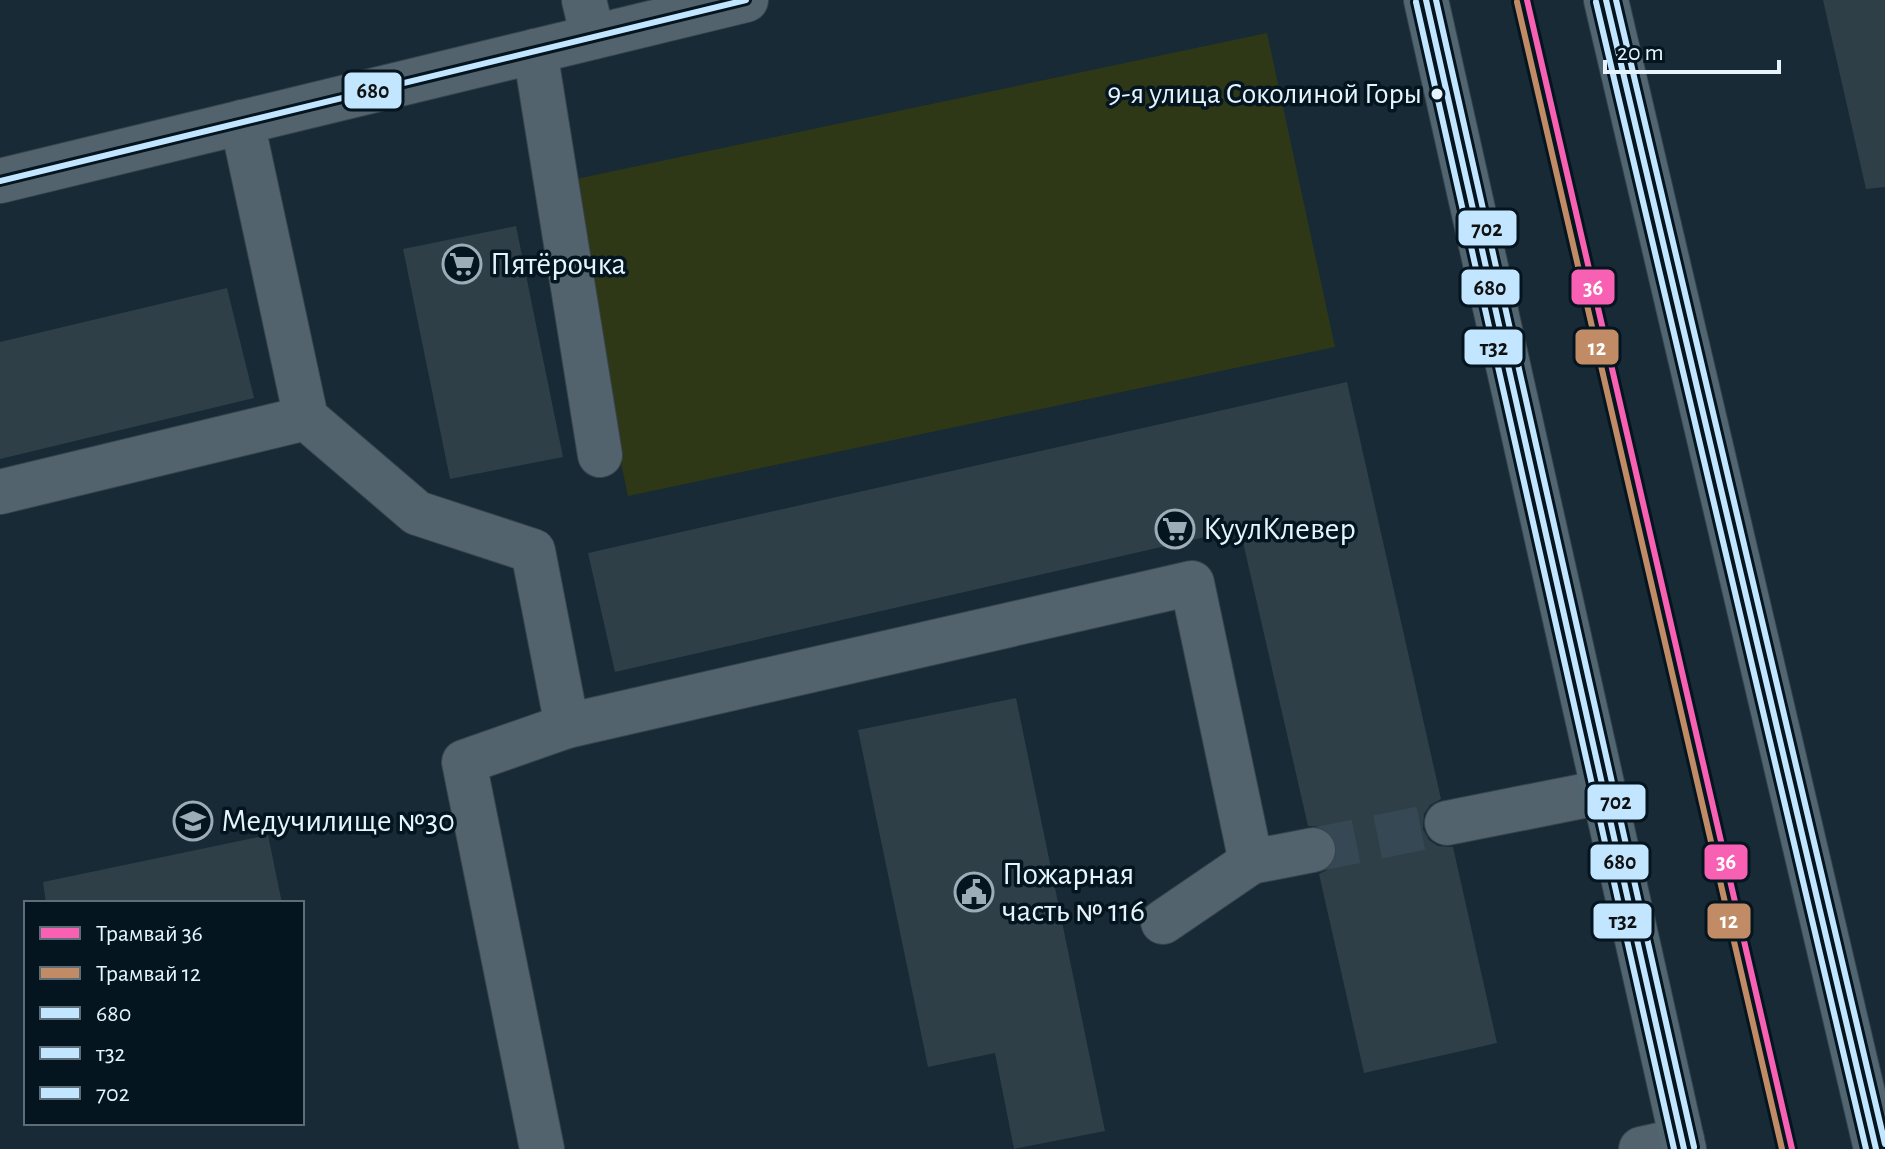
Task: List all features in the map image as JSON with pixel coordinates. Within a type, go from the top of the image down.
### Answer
[{"type":"main road","points":[[1426,0],[1603,792],[1669,1146]]},
{"type":"main road","points":[[1606,0],[1876,1149]]},
{"type":"street","points":[[0,181],[535,51],[589,18],[746,0]]},
{"type":"street","points":[[535,51],[600,455]]},
{"type":"street","points":[[242,122],[306,418],[417,513],[533,551],[567,726]]},
{"type":"street","points":[[0,492],[306,418]]},
{"type":"street","points":[[542,1149],[464,762],[567,726],[1192,583],[1251,862]]},
{"type":"street","points":[[1447,823],[1603,792]]},
{"type":"street","points":[[1163,922],[1251,862],[1313,850]]},
{"type":"green space","points":[[1267,33],[1335,347],[628,496],[562,182]]},
{"type":"building","points":[[1823,0],[1885,0],[1885,187],[1866,189]]},
{"type":"building","points":[[516,226],[563,457],[450,479],[403,249]]},
{"type":"building","points":[[227,288],[254,398],[0,459],[0,342]]},
{"type":"building","points":[[1347,382],[1441,799],[1430,805],[1424,814],[1423,829],[1429,840],[1438,846],[1453,847],[1497,1043],[1364,1073],[1319,874],[1329,869],[1336,859],[1337,844],[1332,834],[1322,827],[1308,826],[1240,529],[615,672],[588,553]]},
{"type":"building","name":"Пожарная часть № 116","points":[[1016,698],[1105,1131],[1014,1149],[995,1053],[928,1067],[858,730]]},
{"type":"building","points":[[268,835],[282,901],[46,901],[43,882]]},
{"type":"tunnel","points":[[1313,850],[1447,823]]},
{"type":"tram line","name":"36","points":[[1527,0],[1792,1149]]},
{"type":"tram line","name":"12","points":[[1517,2],[1782,1149]]},
{"type":"transit line","name":"680","points":[[0,181],[746,0]]},
{"type":"transit line","name":"680","points":[[1426,0],[1684,1149]]},
{"type":"transit line","name":"702","points":[[1436,0],[1694,1147]]},
{"type":"transit line","name":"680","points":[[1606,0],[1876,1149]]},
{"type":"transit line","name":"702","points":[[1616,0],[1885,1144]]},
{"type":"transit line","name":"т32","points":[[1416,2],[1674,1149]]},
{"type":"transit line","name":"т32","points":[[1596,2],[1866,1149]]},
{"type":"place","name":"9-я улица Соколиной Горы","points":[[1437,94]]},
{"type":"place","name":"Пятёрочка","points":[[462,264]]},
{"type":"place","name":"КуулКлевер","points":[[1175,529]]},
{"type":"place","name":"Медучилище №30","points":[[193,821]]},
{"type":"place","name":"Пожарная часть № 116","points":[[974,892]]}]
